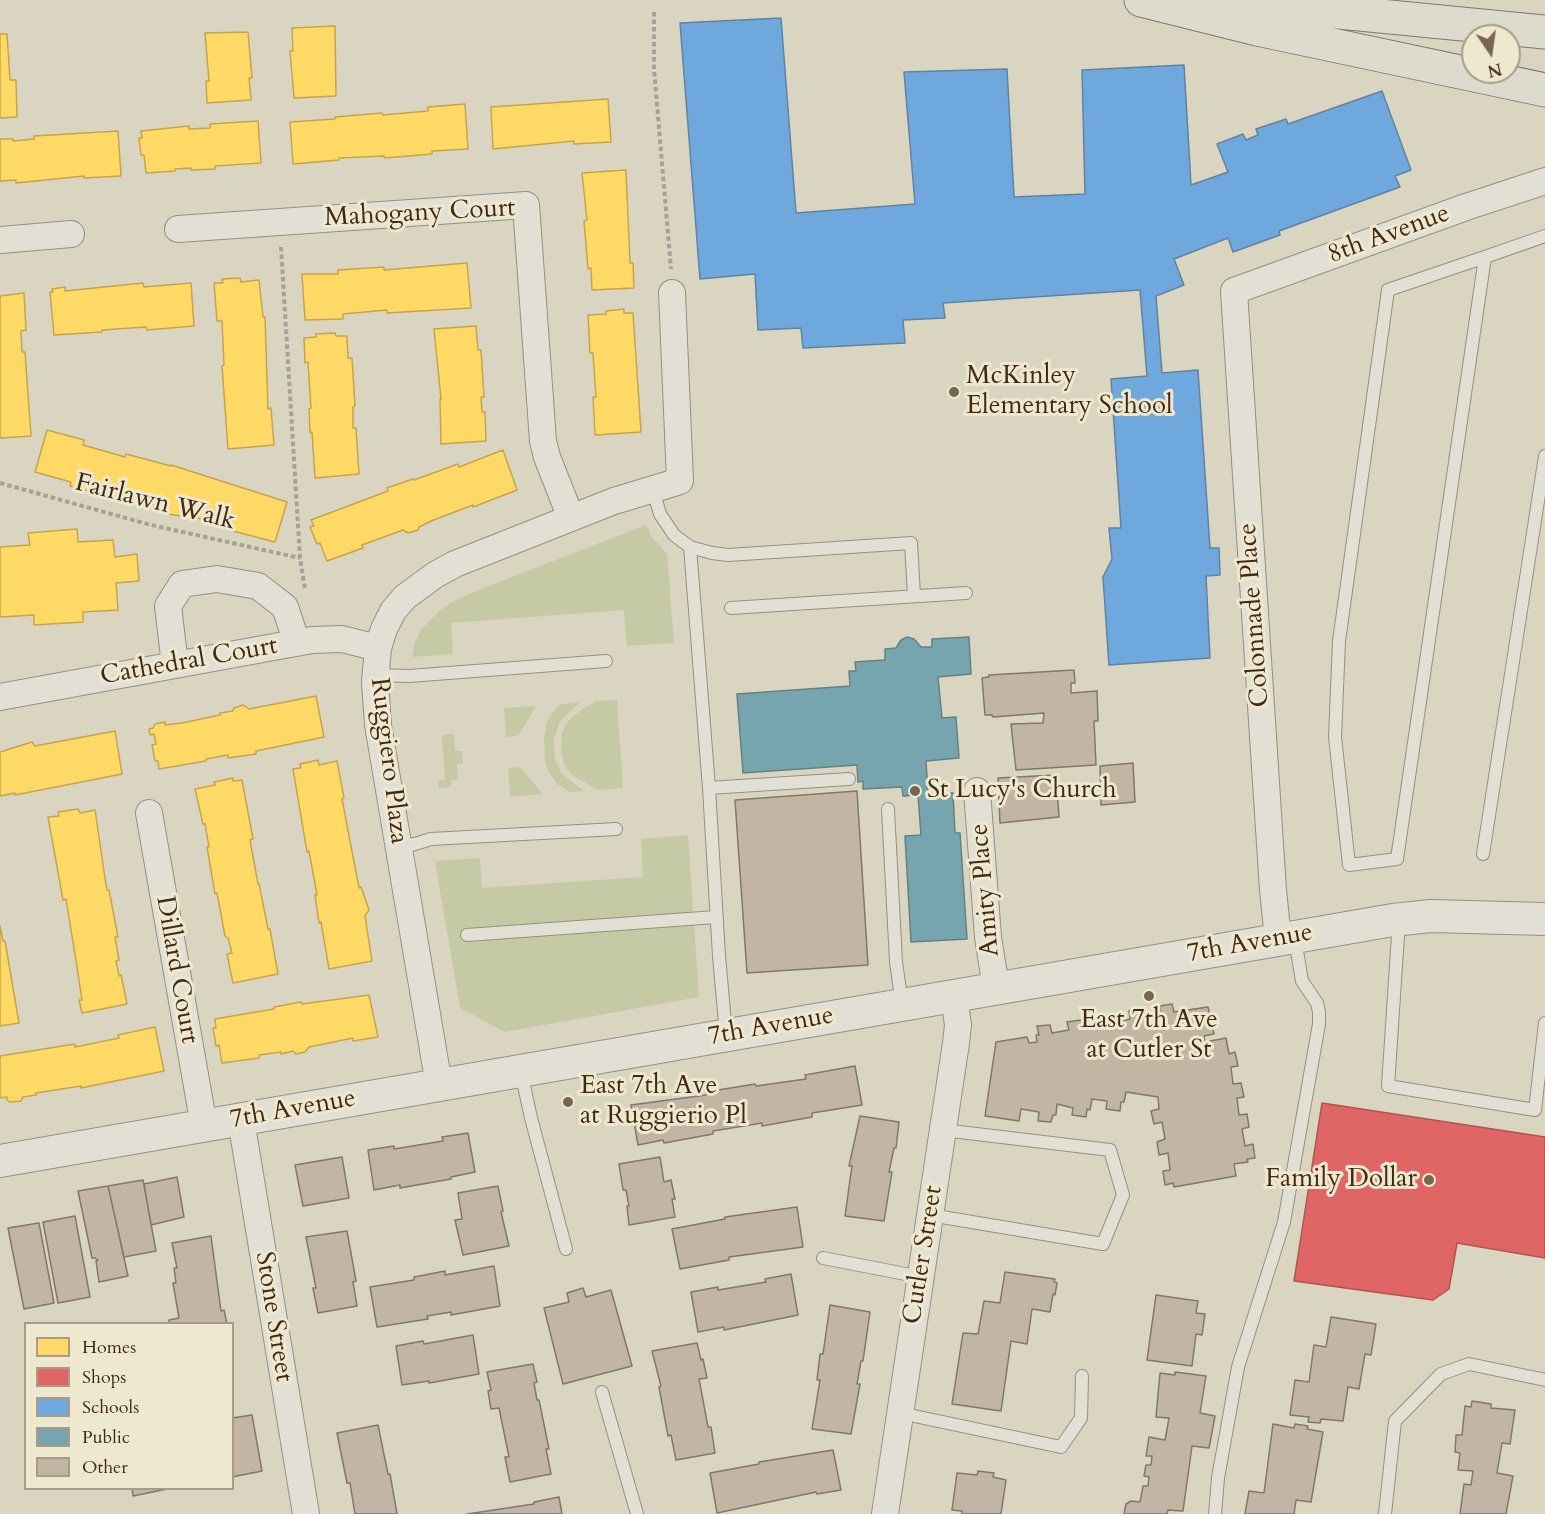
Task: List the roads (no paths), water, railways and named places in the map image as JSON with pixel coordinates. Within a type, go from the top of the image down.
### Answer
[{"type":"highway","points":[[1141,0],[1257,29],[1545,90]]},
{"type":"highway","points":[[1215,0],[1545,32]]},
{"type":"street","name":"8th Avenue","points":[[1234,291],[1466,207],[1545,181]]},
{"type":"street","name":"Mahogany Court","points":[[178,229],[526,205],[543,441],[571,518]]},
{"type":"street","points":[[0,240],[71,234]]},
{"type":"street","name":"Colonnade Place","points":[[1234,291],[1273,890],[1286,938]]},
{"type":"street","name":"Ruggiero Plaza","points":[[439,1085],[378,726],[375,675],[378,648],[393,611],[405,597],[428,580],[473,556],[614,501],[680,481],[672,293]]},
{"type":"street","points":[[175,665],[168,606],[182,584],[217,579],[258,586],[285,607],[297,643]]},
{"type":"street","name":"Cathedral Court","points":[[0,697],[297,643],[342,639],[378,648]]},
{"type":"street","name":"Amity Place","points":[[977,791],[988,937],[996,988]]},
{"type":"street","name":"Dillard Court","points":[[149,813],[204,1126]]},
{"type":"street","name":"7th Avenue","points":[[0,1161],[1399,919],[1431,916],[1545,919]]},
{"type":"street","name":"Cutler Street","points":[[885,1514],[958,1025],[954,996]]},
{"type":"street","name":"Stone Street","points":[[241,1120],[306,1514]]},
{"type":"lane","points":[[1485,256],[1397,859],[1348,865],[1335,736],[1340,641],[1388,290],[1485,256],[1545,236]]},
{"type":"lane","points":[[1484,854],[1545,456]]},
{"type":"lane","points":[[653,489],[665,524],[682,543],[712,554],[728,555],[911,543],[914,596]]},
{"type":"lane","points":[[690,547],[709,789],[716,917],[727,1035]]},
{"type":"lane","points":[[731,608],[966,593]]},
{"type":"lane","points":[[375,675],[409,676],[606,661]]},
{"type":"lane","points":[[709,789],[849,779]]},
{"type":"lane","points":[[888,809],[896,962],[902,1004]]},
{"type":"lane","points":[[399,847],[431,839],[616,829]]},
{"type":"lane","points":[[467,935],[716,917]]},
{"type":"lane","points":[[1399,919],[1388,1086],[1535,1110],[1545,1023]]},
{"type":"lane","points":[[1215,1514],[1218,1478],[1238,1367],[1284,1222],[1319,1024],[1317,1003],[1302,981],[1286,938]]},
{"type":"lane","points":[[521,1071],[531,1118],[566,1249]]},
{"type":"lane","points":[[930,1215],[1103,1244],[1123,1195],[1110,1150],[943,1130]]},
{"type":"lane","points":[[823,1258],[921,1277]]},
{"type":"lane","points":[[1385,1514],[1395,1421],[1441,1374],[1469,1364],[1545,1380]]},
{"type":"lane","points":[[900,1413],[1061,1447],[1081,1418],[1082,1376]]},
{"type":"lane","points":[[602,1392],[637,1514]]},
{"type":"place","name":"McKinley Elementary School","points":[[954,392]]},
{"type":"place","name":"St Lucy's Church","points":[[915,791]]},
{"type":"place","name":"East 7th Ave at Cutler St","points":[[1149,996]]},
{"type":"place","name":"East 7th Ave at Ruggierio Pl","points":[[568,1102]]},
{"type":"place","name":"Family Dollar","points":[[1429,1180]]}]
